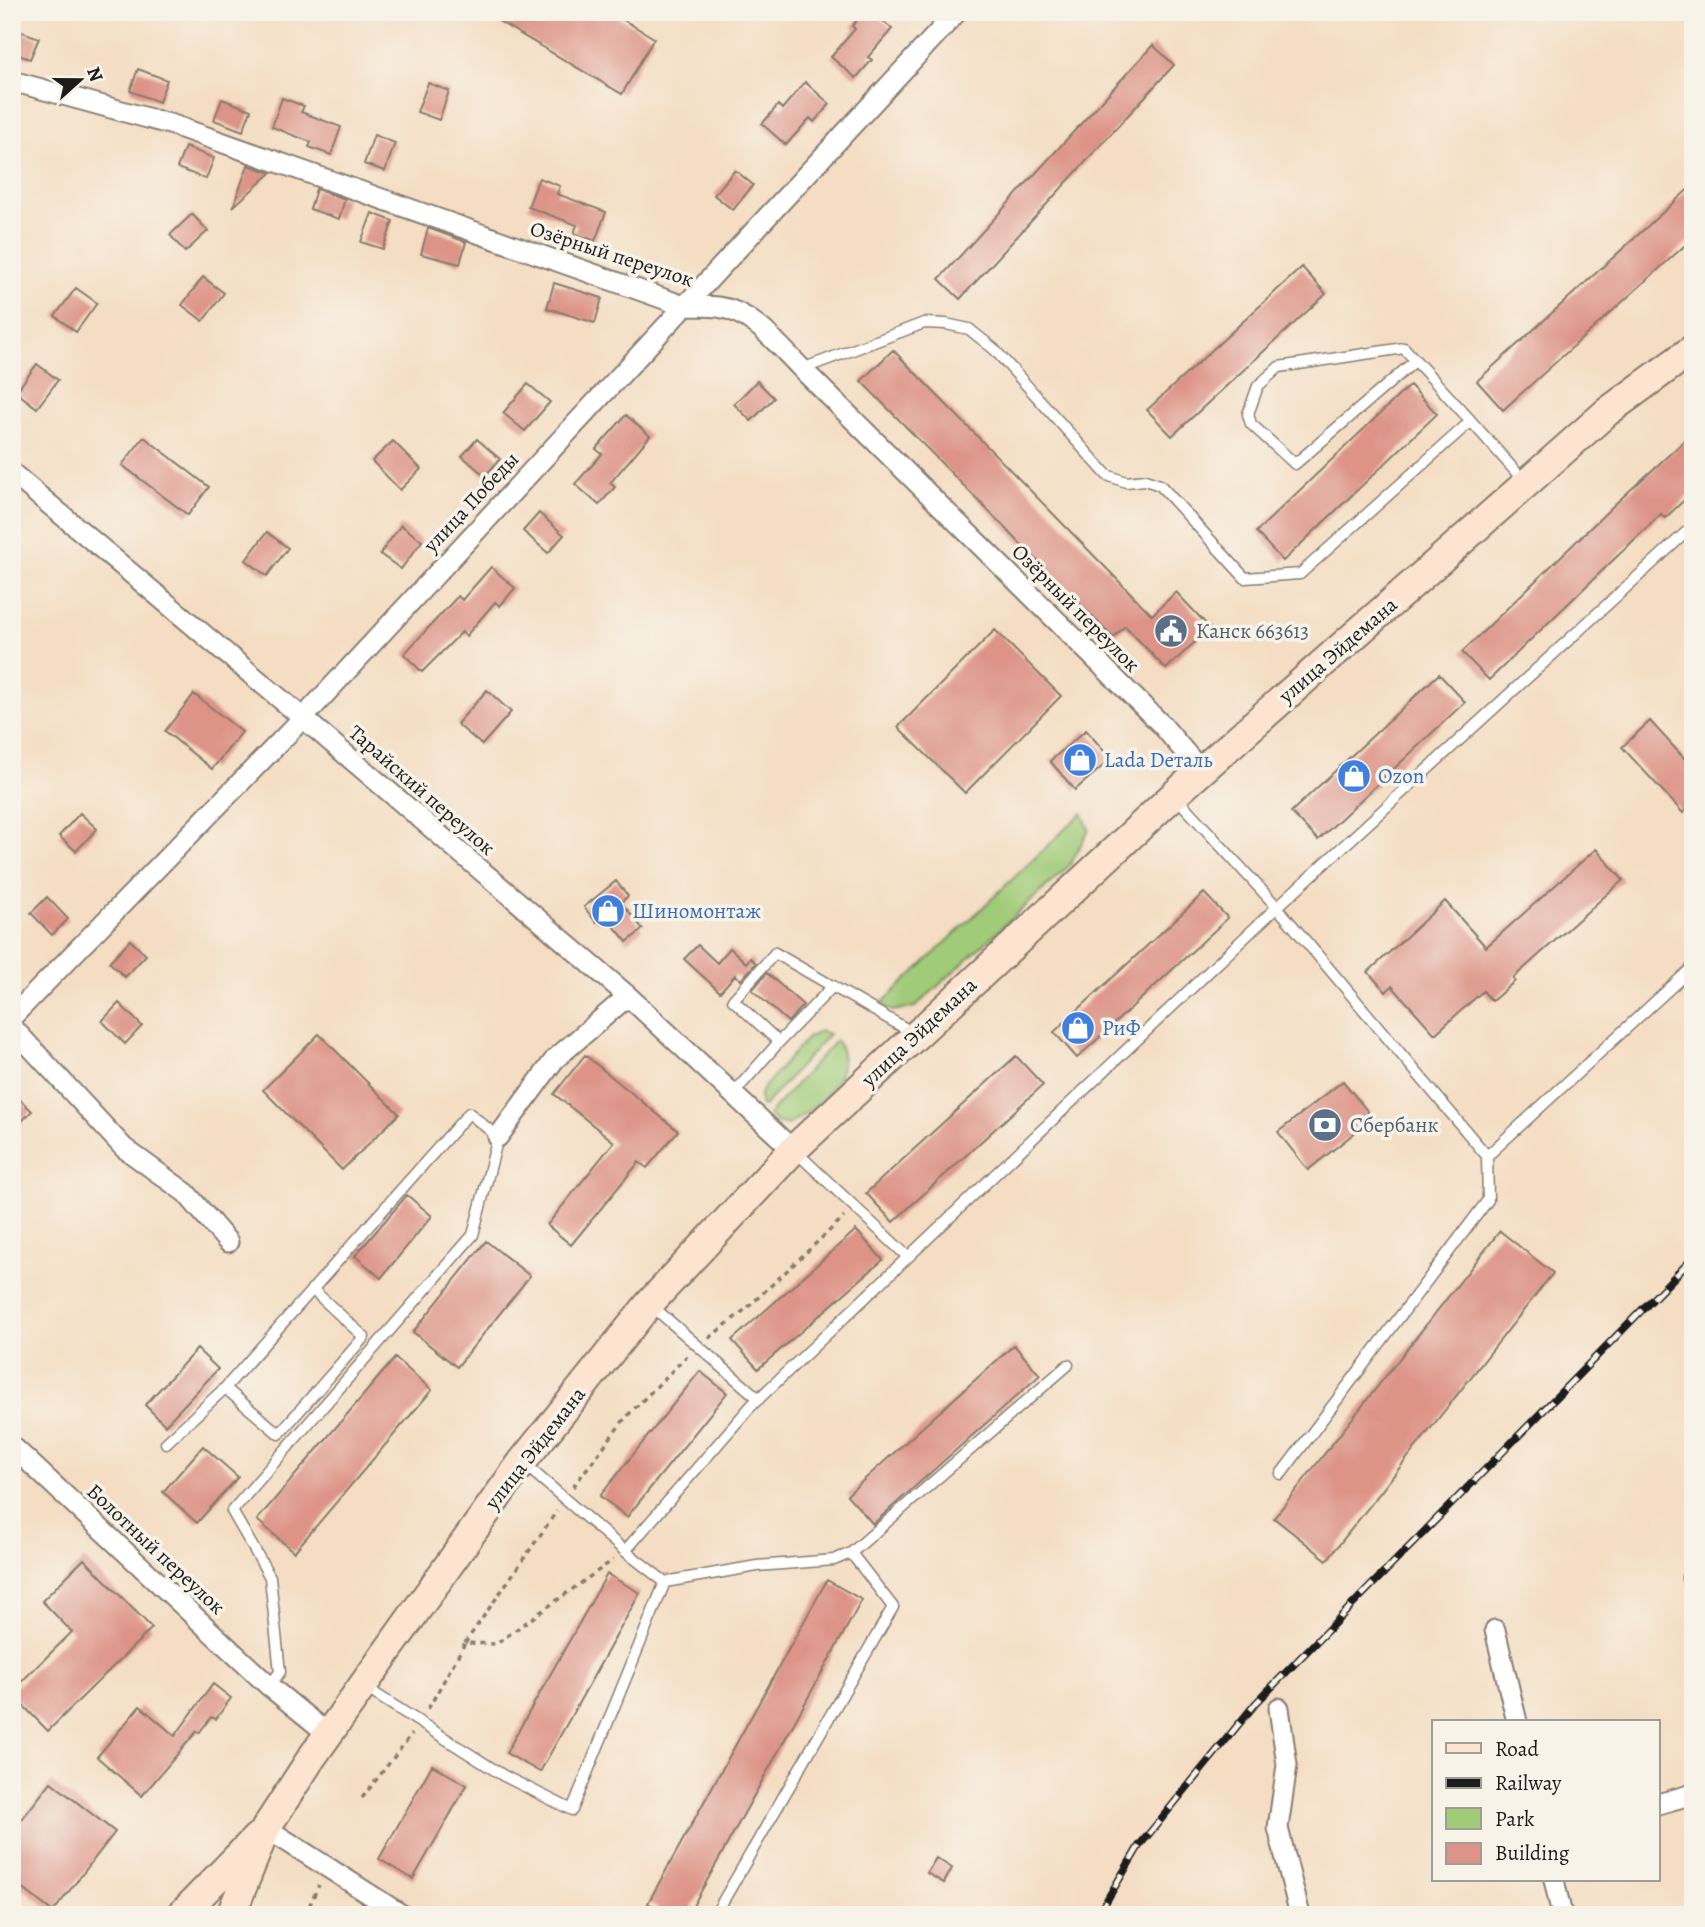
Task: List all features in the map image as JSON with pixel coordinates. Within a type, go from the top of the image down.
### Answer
[{"type":"main road","name":"улица Эйдемана","points":[[266,1828],[328,1734],[522,1462],[649,1304],[793,1150],[1174,795],[1607,412],[1693,349]]},
{"type":"main road","points":[[181,1915],[266,1828]]},
{"type":"main road","points":[[231,1915],[266,1828]]},
{"type":"street","name":"улица Победы","points":[[12,1017],[303,718],[957,12]]},
{"type":"street","name":"Озёрный переулок","points":[[12,81],[173,125],[684,306],[720,307],[737,312],[757,325],[1162,725],[1201,771]]},
{"type":"street","name":"Тарайский переулок","points":[[12,473],[628,996],[793,1150]]},
{"type":"street","points":[[498,1137],[555,1059],[628,996]]},
{"type":"street","points":[[12,1027],[124,1148],[186,1193],[228,1242]]},
{"type":"street","name":"Болотный переулок","points":[[12,1446],[269,1686],[328,1734]]},
{"type":"street","points":[[1495,1630],[1517,1720]]},
{"type":"street","points":[[1279,1707],[1287,1765],[1278,1828],[1300,1915]]},
{"type":"street","points":[[1660,1803],[1693,1794]]},
{"type":"street","points":[[266,1828],[402,1915]]},
{"type":"street","points":[[1554,1882],[1562,1915]]},
{"type":"lane","points":[[802,369],[924,323],[969,329],[994,349],[1107,475],[1126,482],[1145,481],[1160,485],[1245,579],[1300,574],[1471,421]]},
{"type":"lane","points":[[1415,360],[1295,464],[1251,424],[1248,414],[1258,386],[1279,367],[1404,348],[1471,421],[1526,484]]},
{"type":"lane","points":[[625,1551],[759,1399],[1277,907],[1693,526]]},
{"type":"lane","points":[[1174,795],[1277,907],[1487,1156],[1488,1200],[1280,1474]]},
{"type":"lane","points":[[779,1042],[733,1000],[775,953],[916,1034]]},
{"type":"lane","points":[[1487,1156],[1693,967]]},
{"type":"lane","points":[[733,1094],[833,986]]},
{"type":"lane","points":[[166,1443],[225,1388],[469,1113],[498,1137],[473,1236],[232,1511],[270,1577],[280,1672],[269,1686]]},
{"type":"lane","points":[[793,1150],[908,1257]]},
{"type":"lane","points":[[225,1388],[279,1434],[347,1357],[364,1337],[312,1289]]},
{"type":"lane","points":[[649,1304],[759,1399]]},
{"type":"lane","points":[[522,1462],[665,1582],[757,1566],[834,1560],[851,1553],[1068,1365]]},
{"type":"lane","points":[[715,1915],[893,1607],[851,1553]]},
{"type":"lane","points":[[363,1685],[504,1776],[572,1810],[665,1582]]},
{"type":"path","points":[[362,1798],[420,1724],[465,1643],[565,1499]]},
{"type":"path","points":[[465,1643],[496,1644],[625,1551]]},
{"type":"path","points":[[305,1915],[327,1867]]},
{"type":"green space","points":[[1082,813],[1089,829],[1070,865],[915,1007],[892,1011],[881,1004]]},
{"type":"green space","points":[[820,1031],[829,1034],[763,1107],[760,1105],[760,1093],[764,1087],[807,1038]]},
{"type":"green space","points":[[836,1040],[842,1053],[842,1065],[831,1089],[810,1110],[788,1125],[776,1122],[768,1115]]},
{"type":"building","points":[[483,12],[610,12],[654,38],[622,94]]},
{"type":"building","points":[[864,12],[873,12],[892,29],[868,57],[872,60],[856,78],[831,57],[855,29],[852,26]]},
{"type":"building","points":[[12,28],[39,38],[30,59],[12,53]]},
{"type":"building","points":[[1153,45],[1174,65],[960,299],[939,279]]},
{"type":"building","points":[[138,69],[167,80],[159,102],[130,91]]},
{"type":"building","points":[[805,82],[830,104],[814,122],[810,118],[786,145],[762,124],[778,105],[782,109]]},
{"type":"building","points":[[428,83],[449,91],[439,120],[417,112]]},
{"type":"building","points":[[282,98],[304,106],[301,112],[341,127],[331,155],[309,147],[311,142],[272,127]]},
{"type":"building","points":[[222,99],[251,110],[243,131],[214,120]]},
{"type":"building","points":[[374,135],[395,143],[385,171],[364,164]]},
{"type":"building","points":[[185,147],[214,158],[206,179],[177,168]]},
{"type":"building","points":[[248,165],[271,173],[233,207]]},
{"type":"building","points":[[735,170],[753,185],[733,210],[714,195]]},
{"type":"building","points":[[539,178],[560,186],[557,194],[606,212],[595,241],[574,233],[577,225],[528,207]]},
{"type":"building","points":[[1693,185],[1693,238],[1503,410],[1477,381]]},
{"type":"building","points":[[316,189],[345,199],[339,219],[310,209]]},
{"type":"building","points":[[372,213],[393,221],[383,249],[361,242]]},
{"type":"building","points":[[192,214],[208,231],[185,252],[170,235]]},
{"type":"building","points":[[428,228],[466,242],[460,264],[421,254]]},
{"type":"building","points":[[1302,267],[1326,294],[1172,436],[1147,410]]},
{"type":"building","points":[[203,277],[224,293],[203,321],[182,305]]},
{"type":"building","points":[[554,283],[602,298],[595,323],[547,308]]},
{"type":"building","points":[[76,288],[97,303],[76,332],[55,316]]},
{"type":"building","points":[[893,350],[1152,615],[1176,592],[1210,628],[1166,669],[1125,626],[1113,638],[861,381]]},
{"type":"building","points":[[37,364],[58,380],[37,408],[16,392]]},
{"type":"building","points":[[757,381],[774,398],[751,421],[734,404]]},
{"type":"building","points":[[528,384],[550,402],[525,431],[503,413]]},
{"type":"building","points":[[1410,385],[1437,414],[1283,561],[1256,532]]},
{"type":"building","points":[[626,415],[650,436],[610,483],[615,487],[599,505],[575,484],[602,454],[596,449]]},
{"type":"building","points":[[1693,433],[1693,492],[1665,518],[1661,514],[1489,680],[1462,652],[1615,504]]},
{"type":"building","points":[[144,437],[209,487],[188,515],[122,465]]},
{"type":"building","points":[[477,439],[500,459],[485,476],[462,456]]},
{"type":"building","points":[[393,441],[421,469],[400,490],[372,461]]},
{"type":"building","points":[[539,513],[564,535],[548,553],[523,531]]},
{"type":"building","points":[[401,525],[422,541],[401,569],[380,554]]},
{"type":"building","points":[[267,532],[288,548],[267,576],[246,560]]},
{"type":"building","points":[[491,567],[515,588],[500,606],[495,602],[466,636],[462,632],[422,672],[404,654],[458,596],[462,600]]},
{"type":"building","points":[[995,630],[1061,696],[965,793],[898,727]]},
{"type":"building","points":[[1439,674],[1465,702],[1318,840],[1291,812]]},
{"type":"building","points":[[487,690],[511,712],[482,745],[457,724]]},
{"type":"building","points":[[194,694],[242,732],[212,769],[165,731]]},
{"type":"building","points":[[1650,721],[1693,768],[1693,803],[1683,813],[1622,747]]},
{"type":"building","name":"Lada Dеталь","points":[[1086,730],[1111,759],[1075,790],[1050,761]]},
{"type":"building","points":[[80,813],[97,829],[76,851],[59,836]]},
{"type":"building","points":[[1596,849],[1623,880],[1513,978],[1515,981],[1492,1001],[1483,991],[1435,1034],[1392,986],[1386,992],[1368,972],[1445,901],[1486,947]]},
{"type":"building","name":"Шиномонтаж","points":[[616,881],[628,896],[621,902],[643,929],[627,942],[605,915],[596,922],[584,907]]},
{"type":"building","points":[[1204,893],[1228,918],[1077,1058],[1054,1032]]},
{"type":"building","points":[[47,897],[68,919],[52,935],[31,913]]},
{"type":"building","points":[[130,940],[146,955],[125,977],[109,962]]},
{"type":"building","points":[[698,945],[717,963],[730,948],[746,963],[750,958],[756,963],[741,980],[735,975],[720,992],[684,959]]},
{"type":"building","points":[[767,973],[803,1005],[788,1022],[752,990]]},
{"type":"building","points":[[119,1003],[142,1026],[125,1044],[102,1021]]},
{"type":"building","points":[[319,1034],[399,1114],[342,1170],[263,1090]]},
{"type":"building","points":[[585,1055],[678,1131],[647,1168],[639,1162],[571,1245],[547,1225],[614,1142],[554,1094]]},
{"type":"building","points":[[1016,1056],[1043,1085],[893,1222],[866,1193]]},
{"type":"building","name":"Сбербанк","points":[[1343,1081],[1373,1118],[1308,1170],[1278,1132]]},
{"type":"building","points":[[12,1092],[32,1111],[12,1131]]},
{"type":"building","points":[[407,1195],[432,1216],[381,1278],[355,1256]]},
{"type":"building","points":[[856,1230],[883,1260],[758,1369],[732,1340]]},
{"type":"building","points":[[1500,1231],[1553,1273],[1327,1560],[1274,1518]]},
{"type":"building","points":[[486,1241],[530,1276],[457,1367],[413,1332]]},
{"type":"building","points":[[1014,1345],[1040,1375],[873,1524],[847,1495]]},
{"type":"building","points":[[197,1349],[218,1369],[165,1425],[145,1405]]},
{"type":"building","points":[[395,1358],[432,1390],[294,1552],[257,1520]]},
{"type":"building","points":[[700,1371],[727,1393],[627,1517],[600,1496]]},
{"type":"building","points":[[203,1446],[238,1477],[197,1523],[163,1492]]},
{"type":"building","points":[[84,1559],[152,1628],[48,1731],[12,1691],[72,1632],[42,1601]]},
{"type":"building","points":[[607,1574],[640,1593],[540,1772],[506,1753]]},
{"type":"building","points":[[827,1580],[862,1600],[688,1915],[668,1915],[648,1903]]},
{"type":"building","points":[[213,1684],[231,1698],[216,1719],[211,1717],[199,1733],[197,1731],[142,1796],[97,1757],[140,1706],[175,1736]]},
{"type":"building","points":[[432,1765],[467,1785],[413,1879],[379,1859]]},
{"type":"building","points":[[51,1782],[115,1832],[53,1912],[12,1880],[12,1832]]},
{"type":"building","points":[[936,1858],[952,1868],[944,1883],[927,1873]]},
{"type":"railway","points":[[1098,1915],[1139,1846],[1256,1703],[1693,1258]]},
{"type":"place","name":"Канск 663613","points":[[1171,631]]},
{"type":"place","name":"Lada Dеталь","points":[[1080,760]]},
{"type":"place","name":"Ozon","points":[[1354,776]]},
{"type":"place","name":"Шиномонтаж","points":[[608,911]]},
{"type":"place","name":"РиФ","points":[[1078,1028]]},
{"type":"place","name":"Сбербанк","points":[[1325,1125]]}]
